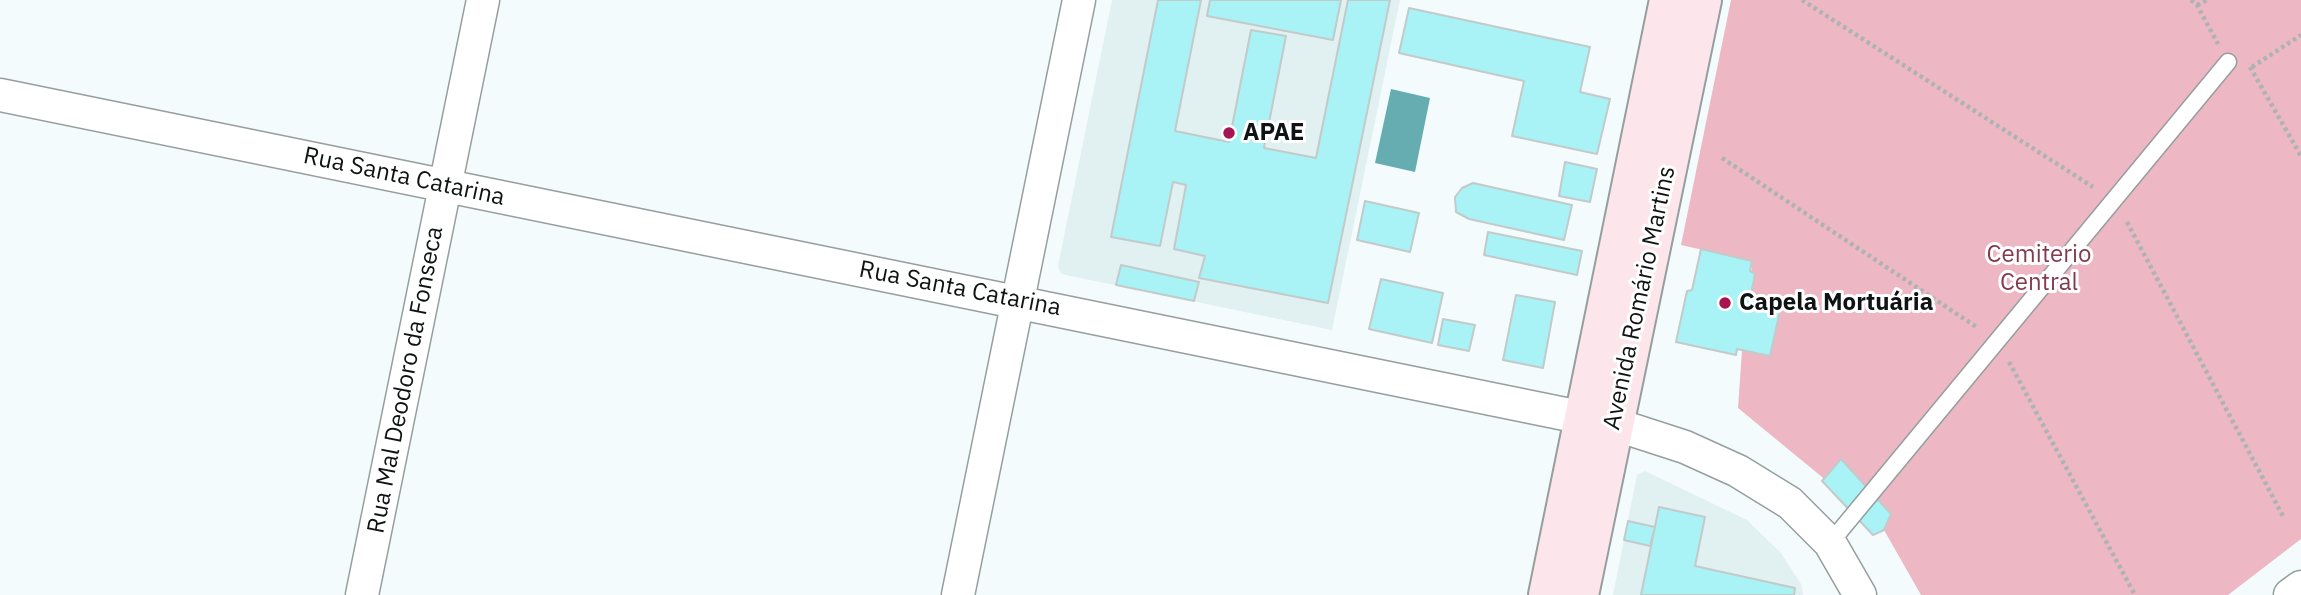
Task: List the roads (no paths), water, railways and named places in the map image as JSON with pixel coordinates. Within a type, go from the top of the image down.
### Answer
[{"type":"main road","name":"Avenida Romário Martins","points":[[1579,595],[1600,421],[1669,0]]},
{"type":"main road","name":"Avenida Romário Martins","points":[[1548,595],[1600,421],[1702,0]]},
{"type":"street","name":"Rua Mal Deodoro da Fonseca","points":[[362,595],[482,0]]},
{"type":"street","points":[[958,595],[1079,0]]},
{"type":"street","name":"Rua Santa Catarina","points":[[0,95],[1018,300],[1600,421],[1685,447],[1738,471],[1790,503],[1830,543],[1860,595]]},
{"type":"street","points":[[2290,595],[2301,587]]},
{"type":"lane","points":[[1830,543],[2228,62]]},
{"type":"water","points":[[1391,89],[1430,98],[1415,172],[1375,163]]},
{"type":"place","name":"APAE","points":[[1229,133]]},
{"type":"place","name":"Capela Mortuária","points":[[1725,303]]},
{"type":"park label","name":"Cemiterio Central","points":[[2039,269]]}]
